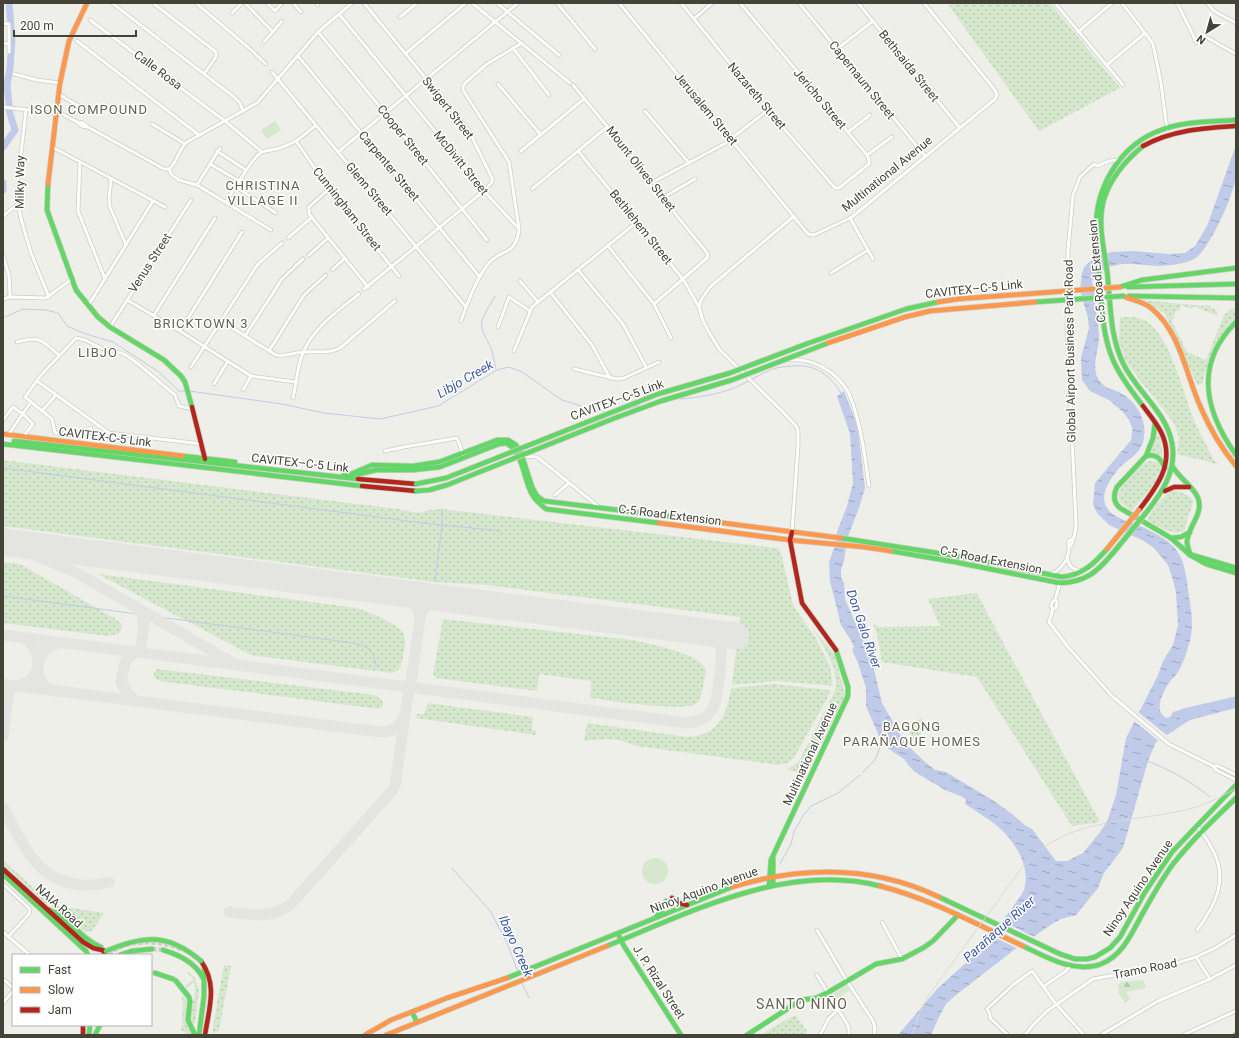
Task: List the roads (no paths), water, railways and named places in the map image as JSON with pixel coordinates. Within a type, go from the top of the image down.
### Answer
[{"type":"main road","points":[[87,3],[69,41],[60,83],[47,188],[47,210],[76,290],[88,306],[101,321],[164,360],[181,376],[185,382],[205,459]]},
{"type":"main road","name":"C-5 Road Extension","points":[[348,475],[372,465],[401,466],[422,465],[439,462],[495,441],[505,439],[513,442],[522,456],[532,485],[542,500],[833,536],[956,556],[1049,575],[1068,577],[1092,566],[1158,486],[1164,475],[1165,469],[1166,449],[1164,440],[1155,423],[1124,380],[1111,355],[1105,331],[1097,256],[1096,217],[1098,203],[1105,182],[1119,160],[1128,151],[1153,134],[1189,124],[1236,120]]},
{"type":"main road","name":"C-5 Road Extension","points":[[205,459],[348,475],[376,470],[413,470],[440,467],[505,443],[510,445],[516,454],[533,496],[540,505],[546,509],[790,540],[832,543],[955,562],[1060,583],[1075,582],[1090,576],[1102,566],[1113,553],[1168,484],[1173,466],[1172,444],[1166,426],[1130,377],[1114,344],[1101,225],[1104,201],[1112,180],[1130,157],[1153,140],[1168,134],[1190,130],[1236,126]]},
{"type":"main road","points":[[1120,288],[1142,280],[1236,268]]},
{"type":"main road","name":"CAVITEX–C-5 Link","points":[[3,440],[230,466],[416,484],[446,478],[658,394],[730,373],[906,308],[958,299],[1120,288],[1236,284]]},
{"type":"main road","points":[[1123,296],[1150,307],[1165,322],[1182,355],[1201,408],[1225,453],[1236,466]]},
{"type":"main road","name":"CAVITEX–C-5 Link","points":[[3,444],[368,487],[416,491],[429,490],[447,485],[622,415],[661,401],[732,380],[824,345],[905,317],[958,308],[1123,296],[1236,298]]},
{"type":"main road","points":[[1236,322],[1226,332],[1217,346],[1210,368],[1208,386],[1212,410],[1236,455]]},
{"type":"main road","points":[[1155,423],[1153,438],[1146,456],[1116,488],[1114,500],[1120,508],[1170,538],[1198,561],[1236,573]]},
{"type":"main road","name":"CAVITEX-C-5 Link","points":[[6,435],[205,459]]},
{"type":"main road","points":[[1146,456],[1150,454],[1158,457],[1162,461],[1165,469]]},
{"type":"main road","points":[[1173,466],[1178,476],[1198,496],[1200,503],[1190,532],[1188,544],[1190,555]]},
{"type":"main road","points":[[1161,494],[1171,487],[1191,488]]},
{"type":"main road","name":"Multinational Avenue","points":[[771,885],[774,858],[848,696],[848,686],[836,648],[802,603],[790,540],[792,532]]},
{"type":"main road","points":[[1170,538],[1184,536],[1190,532]]},
{"type":"main road","points":[[1190,555],[1236,568]]},
{"type":"main road","points":[[955,562],[956,556]]},
{"type":"main road","name":"Ninoy Aquino Avenue","points":[[364,1035],[391,1020],[447,998],[523,973],[563,955],[733,887],[771,877],[793,874],[829,872],[878,876],[905,883],[935,895],[1049,949],[1075,958],[1087,959],[1095,957],[1110,948],[1120,937],[1160,868],[1172,852],[1236,785]]},
{"type":"main road","name":"Ninoy Aquino Avenue","points":[[386,1035],[721,900],[771,885],[791,882],[815,880],[852,881],[876,885],[902,892],[931,903],[1045,956],[1070,966],[1087,967],[1097,965],[1107,961],[1116,954],[1178,857],[1236,798]]},
{"type":"main road","name":"NAIA Road","points":[[3,869],[87,945],[104,953]]},
{"type":"main road","name":"NAIA Road","points":[[3,874],[88,954]]},
{"type":"main road","points":[[902,892],[905,883]]},
{"type":"main road","points":[[672,898],[679,903],[687,905]]},
{"type":"main road","points":[[656,918],[666,901]]},
{"type":"main road","points":[[46,908],[58,913],[95,945],[113,950]]},
{"type":"main road","points":[[747,1035],[801,1000],[816,998],[847,982],[876,964],[902,959],[923,948],[933,941],[958,915]]},
{"type":"main road","points":[[1124,930],[1130,934]]},
{"type":"main road","name":"J. P. Rizal Street","points":[[618,934],[681,1035]]},
{"type":"main road","points":[[104,953],[133,940],[154,939],[174,943],[190,950],[204,964],[211,977],[212,987],[205,1035]]},
{"type":"main road","points":[[123,954],[152,948]]},
{"type":"main road","points":[[163,950],[179,956],[197,968],[202,975],[205,984]]},
{"type":"main road","points":[[199,1035],[205,984],[204,970]]},
{"type":"main road","points":[[153,973],[175,980],[186,991],[190,1001],[188,1020],[195,1035]]},
{"type":"main road","points":[[412,1012],[417,1022]]},
{"type":"main road","points":[[95,1035],[100,1026]]},
{"type":"street","points":[[112,3],[234,97],[240,103],[243,111]]},
{"type":"street","points":[[153,3],[216,52],[216,58],[204,74]]},
{"type":"street","points":[[196,3],[266,64]]},
{"type":"street","points":[[232,13],[242,3]]},
{"type":"street","points":[[245,3],[272,32]]},
{"type":"street","points":[[267,3],[274,11],[276,11],[282,3]]},
{"type":"street","points":[[293,3],[301,12]]},
{"type":"street","points":[[5,107],[56,113],[78,122],[82,126],[164,169],[169,169],[172,167],[185,144],[257,103],[318,32],[352,3]]},
{"type":"street","name":"Swigert Street","points":[[364,3],[472,135],[492,178],[492,182],[484,191]]},
{"type":"street","points":[[400,17],[417,3]]},
{"type":"street","points":[[406,53],[466,3]]},
{"type":"street","name":"Mount Olives Street","points":[[472,3],[571,84],[653,182],[708,254],[707,258],[683,279]]},
{"type":"street","points":[[497,3],[559,55]]},
{"type":"street","points":[[338,152],[518,3]]},
{"type":"street","points":[[556,3],[595,49]]},
{"type":"street","name":"Jerusalem Street","points":[[619,3],[794,216]]},
{"type":"street","name":"Nazareth Street","points":[[681,3],[768,110],[835,188],[839,188],[868,164],[868,155]]},
{"type":"street","points":[[694,18],[712,3]]},
{"type":"street","name":"Jericho Street","points":[[740,3],[868,155]]},
{"type":"street","name":"Capernaum Street","points":[[799,3],[925,156]]},
{"type":"street","name":"Bethsaida Street","points":[[858,3],[960,128]]},
{"type":"street","name":"Multinational Avenue","points":[[794,216],[808,234],[814,235],[850,218],[995,99],[997,95],[995,90],[924,3]]},
{"type":"street","points":[[1055,3],[1124,85]]},
{"type":"street","points":[[1078,32],[1112,3]]},
{"type":"street","points":[[1122,3],[1153,44],[1161,84],[1167,129]]},
{"type":"street","points":[[1177,3],[1196,42],[1206,37],[1236,54]]},
{"type":"street","points":[[1207,3],[1214,11],[1236,23]]},
{"type":"street","name":"McDivitt Street","points":[[339,14],[484,191],[519,229]]},
{"type":"street","name":"Calle Rosa","points":[[90,20],[225,121],[262,152]]},
{"type":"street","points":[[264,42],[282,21]]},
{"type":"street","points":[[837,49],[873,21]]},
{"type":"street","points":[[3,23],[9,24],[9,52]]},
{"type":"street","name":"Cooper Street","points":[[318,32],[463,208],[487,240]]},
{"type":"street","points":[[1107,65],[1145,33]]},
{"type":"street","points":[[77,41],[199,135]]},
{"type":"street","points":[[3,43],[9,44]]},
{"type":"street","points":[[460,321],[480,277],[492,260],[513,248],[518,239],[519,229],[509,162],[463,90],[463,87],[465,83],[487,64],[522,43]]},
{"type":"street","points":[[514,48],[549,95]]},
{"type":"street","name":"Carpenter Street","points":[[298,56],[480,277]]},
{"type":"street","name":"Glenn Street","points":[[272,72],[466,307]]},
{"type":"street","points":[[14,74],[37,80],[60,83]]},
{"type":"street","points":[[498,84],[541,135]]},
{"type":"street","points":[[58,94],[90,112]]},
{"type":"street","points":[[521,151],[584,99]]},
{"type":"street","name":"Milky Way","points":[[26,110],[19,170],[18,204],[31,253],[49,297]]},
{"type":"street","points":[[653,182],[732,140],[768,110]]},
{"type":"street","points":[[645,111],[689,163]]},
{"type":"street","points":[[848,132],[870,115]]},
{"type":"street","points":[[152,124],[185,144]]},
{"type":"street","points":[[226,202],[246,170],[255,158],[262,152],[281,148],[296,141],[316,125]]},
{"type":"street","points":[[532,189],[608,127]]},
{"type":"street","points":[[868,155],[892,137]]},
{"type":"street","name":"Cunningham Street","points":[[296,141],[329,189],[399,276]]},
{"type":"street","points":[[52,147],[165,208]]},
{"type":"street","points":[[197,185],[218,150],[246,170]]},
{"type":"street","name":"Bethlehem Street","points":[[578,151],[683,279],[699,307]]},
{"type":"street","name":"Global Airport Business Park Road","points":[[1049,575],[1060,569],[1067,556],[1069,546],[1071,546],[1076,525],[1067,326],[1068,250],[1073,195],[1080,177],[1090,169],[1094,170],[1097,166],[1109,161],[1119,160]]},
{"type":"street","points":[[80,162],[78,211],[104,279]]},
{"type":"street","points":[[210,164],[239,181]]},
{"type":"street","points":[[169,169],[172,175],[179,180],[197,185],[271,230]]},
{"type":"street","points":[[111,179],[109,198],[110,207],[126,245]]},
{"type":"street","points":[[664,197],[695,180]]},
{"type":"street","points":[[236,187],[276,213]]},
{"type":"street","points":[[329,189],[309,207],[308,210],[328,238],[368,286]]},
{"type":"street","points":[[364,289],[484,191]]},
{"type":"street","name":"Venus Street","points":[[110,327],[191,200]]},
{"type":"street","points":[[88,306],[153,201]]},
{"type":"street","points":[[3,216],[18,204]]},
{"type":"street","points":[[699,307],[701,300],[710,287],[794,216]]},
{"type":"street","points":[[288,238],[312,217]]},
{"type":"street","points":[[154,315],[215,218]]},
{"type":"street","points":[[850,218],[873,258]]},
{"type":"street","points":[[514,351],[532,307],[637,222]]},
{"type":"street","points":[[180,331],[242,232]]},
{"type":"street","points":[[309,255],[328,238]]},
{"type":"street","points":[[191,368],[258,264],[282,243]]},
{"type":"street","points":[[608,246],[654,304],[671,338]]},
{"type":"street","points":[[831,273],[868,250]]},
{"type":"street","points":[[3,255],[10,276],[10,297]]},
{"type":"street","points":[[332,270],[345,258]]},
{"type":"street","points":[[245,336],[282,278],[303,259]]},
{"type":"street","points":[[578,270],[623,324],[646,367]]},
{"type":"street","points":[[269,351],[304,295],[326,275]]},
{"type":"street","points":[[3,299],[10,297],[43,299],[49,297],[72,279]]},
{"type":"street","points":[[654,304],[683,279]]},
{"type":"street","points":[[520,281],[538,302]]},
{"type":"street","points":[[550,292],[592,345],[610,378]]},
{"type":"street","points":[[293,398],[304,352],[326,320],[359,294]]},
{"type":"street","points":[[498,327],[509,297],[530,311]]},
{"type":"street","points":[[127,300],[205,346],[252,376],[296,382]]},
{"type":"street","points":[[221,321],[276,355],[281,356],[304,352],[327,352],[335,350],[395,301]]},
{"type":"street","name":"Multinational Avenue","points":[[699,307],[703,321],[720,350],[784,413],[798,430],[792,532]]},
{"type":"street","points":[[17,342],[30,338],[39,340],[59,355]]},
{"type":"street","points":[[91,428],[88,429],[83,436],[55,432],[52,418],[25,397],[59,355],[76,338],[89,341],[103,349],[122,353],[137,363],[175,395],[179,406],[193,409]]},
{"type":"street","points":[[741,372],[760,362],[771,363],[798,359],[821,365],[832,374],[848,391],[856,414],[865,452],[869,486]]},
{"type":"street","points":[[214,384],[228,361]]},
{"type":"street","points":[[574,368],[617,379],[624,378],[659,362]]},
{"type":"street","points":[[243,390],[252,376]]},
{"type":"street","points":[[37,381],[109,433],[202,444]]},
{"type":"street","points":[[42,411],[56,395]]},
{"type":"street","points":[[6,435],[31,402]]},
{"type":"street","points":[[3,420],[12,407],[23,414],[33,424],[23,437]]},
{"type":"street","points":[[385,451],[457,438],[463,454]]},
{"type":"street","points":[[522,456],[537,457],[600,508]]},
{"type":"street","points":[[555,495],[569,483]]},
{"type":"street","points":[[1067,556],[1068,562],[1072,568],[1077,571],[1083,571]]},
{"type":"street","points":[[1060,583],[1055,600],[1051,606],[1053,609],[1049,622],[1068,647],[1112,696],[1169,744],[1213,766],[1216,770],[1236,780]]},
{"type":"street","points":[[1213,766],[1218,766],[1236,775]]},
{"type":"street","points":[[1196,826],[1212,848],[1219,868],[1220,880],[1216,899],[1207,918],[1197,930]]},
{"type":"street","points":[[3,884],[30,910],[29,914],[8,937]]},
{"type":"street","points":[[882,922],[902,959]]},
{"type":"street","points":[[817,930],[847,982],[873,1021],[875,1028],[874,1035]]},
{"type":"street","points":[[3,932],[29,954]]},
{"type":"street","name":"Tramo Road","points":[[1025,1035],[1041,1017],[1056,1004],[1093,979],[1171,966],[1196,958],[1236,935]]},
{"type":"street","points":[[1196,958],[1210,979]]},
{"type":"street","points":[[1101,1035],[1158,1001],[1210,979],[1236,965]]},
{"type":"street","points":[[1043,987],[1066,971],[1070,966]]},
{"type":"street","points":[[1008,1035],[990,1018],[990,1014],[987,1009],[1014,984],[1032,972],[1056,1004],[1084,1035]]},
{"type":"street","points":[[817,975],[849,1029],[849,1035]]},
{"type":"street","points":[[3,979],[12,989]]},
{"type":"street","points":[[3,1002],[12,991]]},
{"type":"street","points":[[820,1035],[829,1018],[838,1010]]},
{"type":"street","points":[[1183,1035],[1236,1011]]},
{"type":"water","name":"Parañaque River","points":[[1236,145],[1235,183],[1214,234],[1200,254],[1190,261],[1173,265],[1161,266],[1123,264],[1108,267],[1097,274],[1092,282],[1099,336],[1095,371],[1103,385],[1125,395],[1135,405],[1144,423],[1144,440],[1141,447],[1135,455],[1121,466],[1114,474],[1108,484],[1104,501],[1106,506],[1113,514],[1123,520],[1145,528],[1161,537],[1175,548],[1181,558],[1187,579],[1192,617],[1191,637],[1180,669],[1163,693],[1160,710],[1162,715],[1167,718],[1178,713],[1236,700],[1236,708],[1190,720],[1156,742],[1148,761],[1123,848],[1104,873],[1098,888],[1076,915],[1061,919],[1052,924],[1014,950],[956,995],[946,1004],[931,1035],[898,1035],[937,989],[985,947],[1023,892],[1026,874],[1020,855],[1003,831],[965,804],[966,800],[963,797],[945,790],[915,772],[904,759],[883,744],[866,706],[866,688],[852,650],[854,647],[841,625],[830,581],[829,562],[853,483],[850,434],[837,396],[844,391],[856,422],[865,488],[847,539],[841,577],[844,583],[845,599],[872,661],[882,703],[905,743],[924,761],[935,770],[946,772],[994,801],[1032,829],[1056,861],[1067,861],[1083,853],[1101,831],[1108,819],[1116,795],[1126,738],[1158,675],[1163,661],[1173,645],[1178,625],[1176,592],[1168,565],[1154,548],[1144,541],[1109,525],[1097,513],[1093,504],[1095,483],[1131,440],[1132,427],[1123,412],[1109,400],[1090,391],[1082,380],[1081,357],[1089,328],[1088,318],[1080,290],[1082,273],[1084,267],[1094,258],[1111,252],[1133,251],[1169,254],[1185,253],[1195,246],[1207,226]]},
{"type":"waterway","points":[[3,147],[15,130],[10,114],[7,85],[12,40],[9,3]]},
{"type":"waterway","points":[[3,183],[3,190]]},
{"type":"waterway","points":[[495,296],[484,315],[482,330],[491,348],[496,369]]},
{"type":"waterway","name":"Libjo Creek","points":[[3,318],[23,309],[46,310],[58,313],[67,326],[86,334],[113,342],[159,372],[179,391],[186,391]]},
{"type":"waterway","name":"Libjo Creek","points":[[680,399],[701,396],[734,388],[773,369],[791,366],[814,368],[820,371],[831,380],[841,393]]},
{"type":"waterway","name":"Libjo Creek","points":[[189,391],[282,404],[324,413],[380,419],[438,406],[497,370],[509,367],[522,372],[562,400],[597,411],[604,411]]},
{"type":"waterway","name":"Libjo Creek","points":[[627,409],[639,406]]},
{"type":"waterway","points":[[3,468],[423,523],[501,531]]},
{"type":"waterway","points":[[435,582],[442,525],[442,509]]},
{"type":"waterway","points":[[3,596],[353,643],[366,647],[372,652],[376,666]]},
{"type":"waterway","points":[[1175,715],[1236,700]]},
{"type":"waterway","name":"Don Galo River","points":[[863,772],[875,760],[882,743]]},
{"type":"waterway","points":[[1147,761],[1180,776],[1210,797]]},
{"type":"waterway","name":"Don Galo River","points":[[780,864],[791,844],[794,832],[803,816],[811,806],[838,793],[860,775]]},
{"type":"waterway","name":"Ibayo Creek","points":[[452,868],[491,912],[507,943],[518,972]]},
{"type":"waterway","name":"Ibayo Creek","points":[[522,983],[529,998]]},
{"type":"tunnel","points":[[110,954],[115,949],[134,943],[144,942],[165,944],[182,950]]},
{"type":"tunnel","points":[[152,949],[163,950]]},
{"type":"tram line","points":[[912,1035],[920,1011],[929,995],[1021,869],[1038,852],[1057,839],[1077,831],[1099,825],[1166,814],[1195,807],[1225,795],[1236,788]]},
{"type":"district","name":"ISON COMPOUND","points":[[89,109]]},
{"type":"district","name":"CHRISTINA VILLAGE II","points":[[263,192]]},
{"type":"district","name":"BRICKTOWN 3","points":[[201,323]]},
{"type":"district","name":"LIBJO","points":[[98,352]]},
{"type":"district","name":"BAGONG PARAÑAQUE HOMES","points":[[912,734]]},
{"type":"district","name":"SANTO NIÑO","points":[[802,1004]]}]
